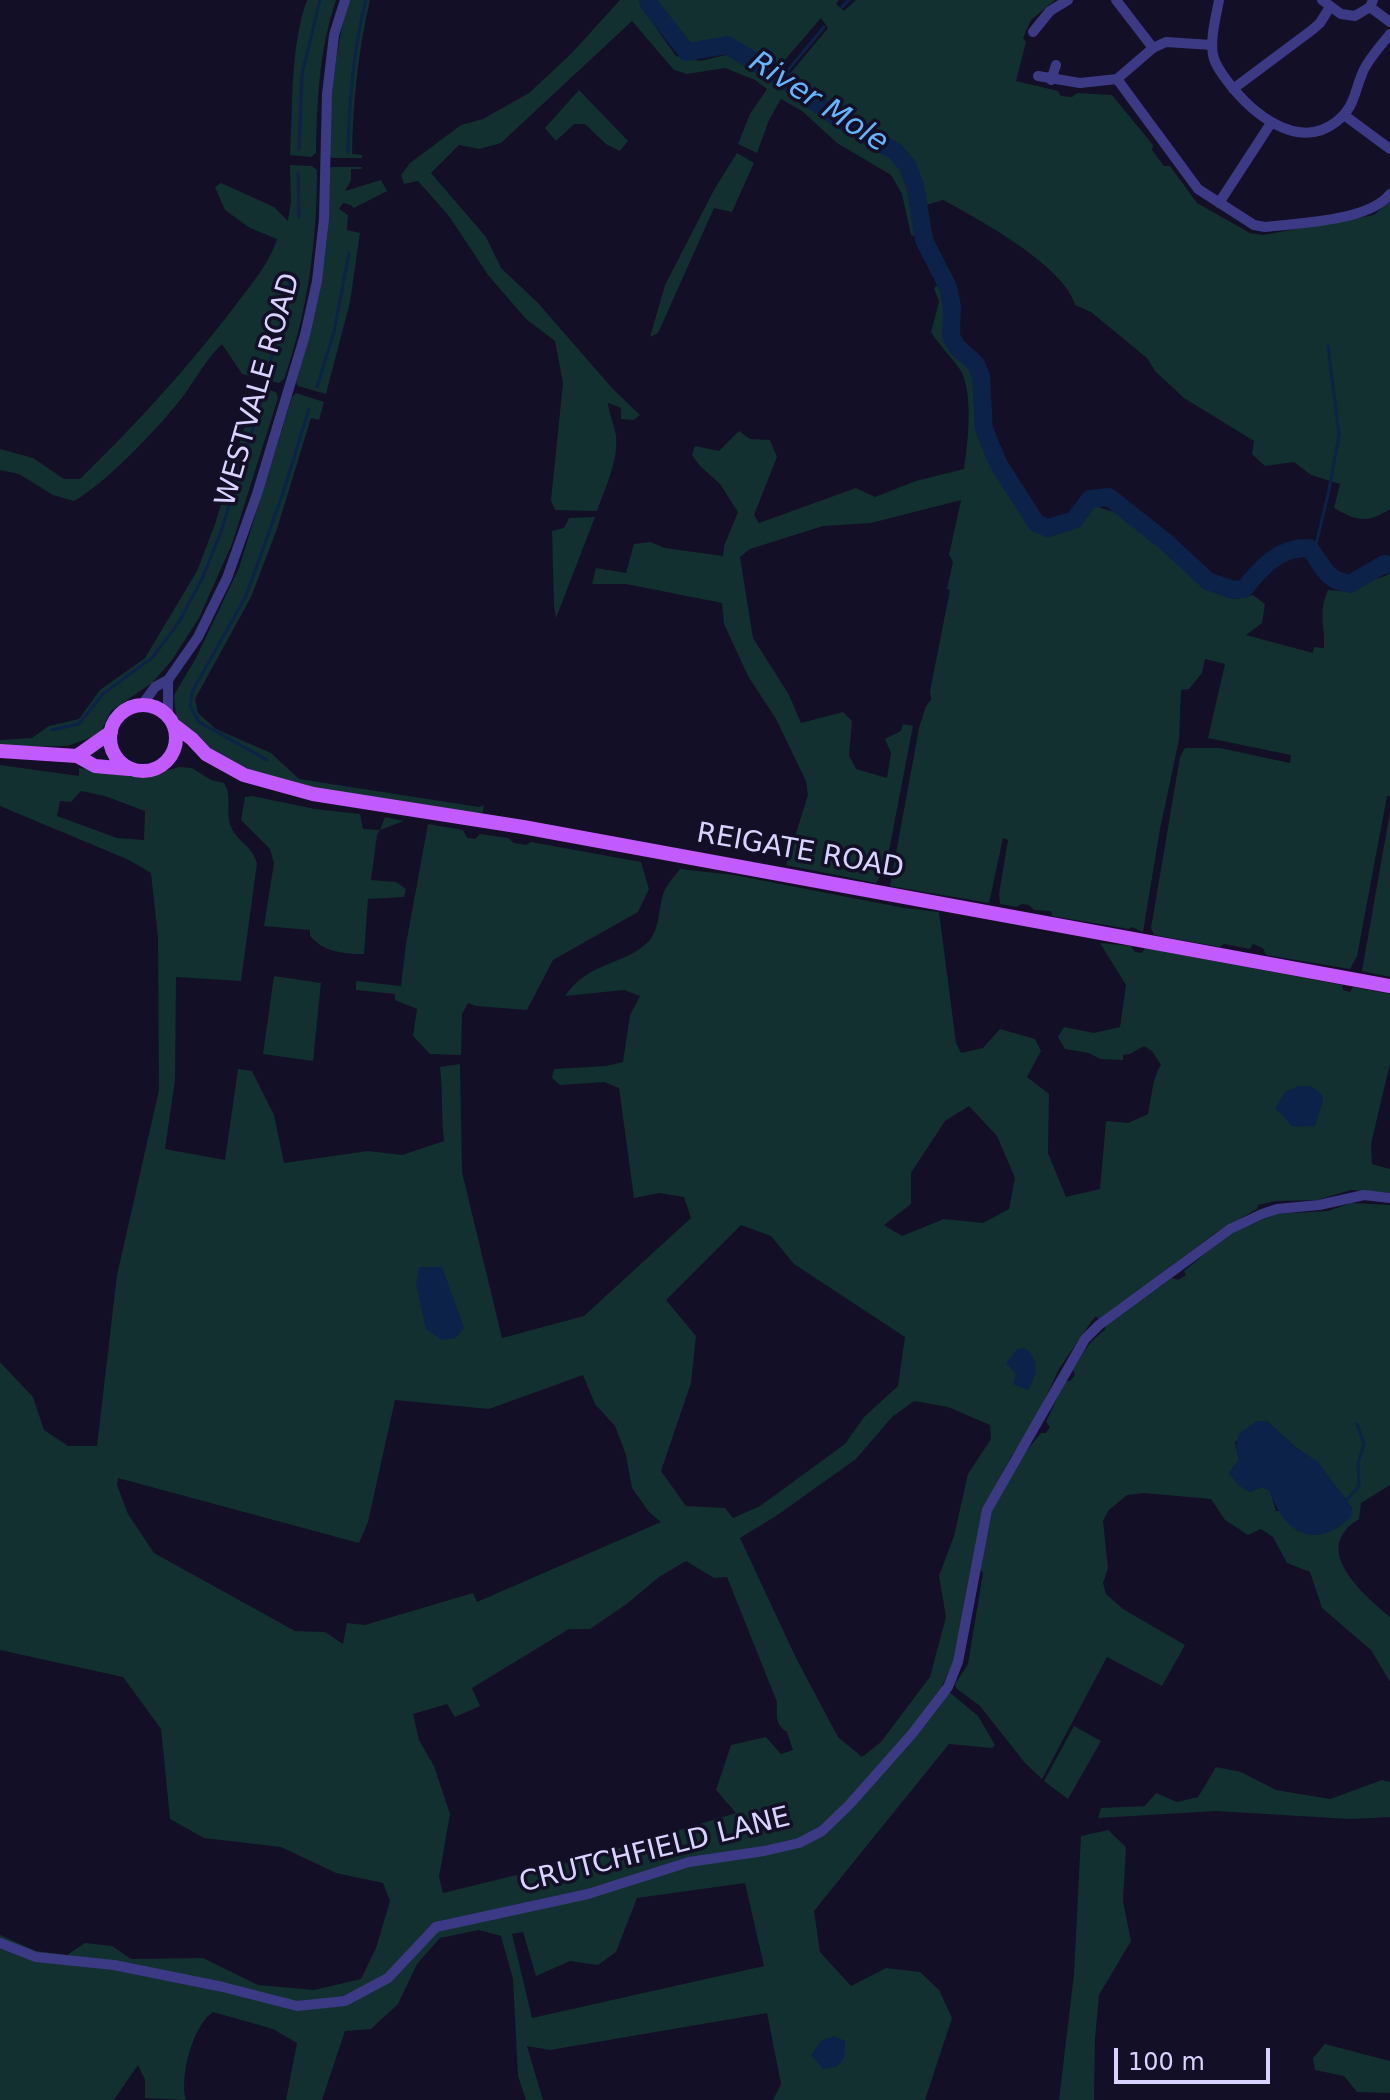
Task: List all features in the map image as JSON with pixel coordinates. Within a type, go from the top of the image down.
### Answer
[{"type":"main road","points":[[77,756],[111,732],[122,713],[142,705],[160,709],[171,720],[177,736],[171,757]]},
{"type":"main road","name":"REIGATE ROAD","points":[[171,720],[206,754],[244,775],[313,794],[538,830],[1390,986]]},
{"type":"main road","points":[[111,732],[114,754],[131,769]]},
{"type":"main road","points":[[0,751],[77,756],[95,766],[153,770],[171,757],[206,754]]},
{"type":"street","name":"WESTVALE ROAD","points":[[142,705],[155,687],[168,680],[198,637],[227,578],[257,494],[305,335],[317,281],[324,219],[327,94],[334,35],[345,0]]},
{"type":"street","points":[[1033,32],[1050,11],[1068,0]]},
{"type":"street","points":[[1116,0],[1153,48]]},
{"type":"street","points":[[1219,0],[1212,45],[1219,70],[1248,106],[1271,123],[1298,132],[1334,124],[1344,115],[1358,91],[1362,74],[1390,34]]},
{"type":"street","points":[[1233,89],[1320,23],[1326,3],[1341,14],[1355,16],[1371,4],[1390,22]]},
{"type":"street","points":[[1038,76],[1080,83],[1117,79],[1153,48],[1166,42],[1212,45]]},
{"type":"street","points":[[1051,80],[1056,65]]},
{"type":"street","points":[[1117,79],[1198,189],[1254,225],[1265,227],[1368,210],[1390,194]]},
{"type":"street","points":[[1344,115],[1390,149]]},
{"type":"street","points":[[1219,203],[1271,123]]},
{"type":"street","points":[[168,680],[171,720]]},
{"type":"street","name":"CRUTCHFIELD LANE","points":[[0,1943],[36,1957],[114,1965],[297,2006],[345,2001],[388,1978],[436,1927],[588,1894],[689,1862],[799,1843],[822,1831],[912,1734],[948,1687],[958,1662],[987,1510],[1085,1339],[1099,1325],[1202,1249],[1230,1229],[1251,1219],[1277,1209],[1319,1205],[1364,1195],[1390,1198]]},
{"type":"green space","points":[[307,0],[336,0],[322,57],[316,153],[311,157],[290,155],[295,57]]},
{"type":"green space","points":[[349,0],[370,0],[359,57],[352,154],[362,155],[362,158],[332,158],[329,154],[334,76]]},
{"type":"green space","points":[[620,0],[641,0],[645,12],[676,56],[700,61],[730,54],[769,77],[847,134],[880,150],[903,168],[913,194],[920,238],[911,235],[902,194],[891,175],[837,143],[802,111],[781,99],[769,120],[757,153],[738,144],[750,114],[767,89],[755,80],[725,68],[687,74],[674,70],[632,21],[501,143],[479,149],[459,145],[431,173],[486,237],[501,268],[538,303],[612,388],[640,415],[634,420],[621,419],[621,408],[608,403],[616,435],[615,454],[597,511],[555,510],[551,500],[563,383],[555,341],[526,319],[488,275],[449,216],[418,181],[404,184],[401,175],[410,163],[461,125],[483,119],[529,93],[571,54]]},
{"type":"green space","points":[[653,0],[839,0],[836,4],[844,11],[856,0],[1055,0],[1031,20],[1023,38],[1026,42],[1016,81],[1058,91],[1061,96],[1072,97],[1077,93],[1112,95],[1153,145],[1152,150],[1164,166],[1170,166],[1197,203],[1250,233],[1263,235],[1374,215],[1390,201],[1390,509],[1368,519],[1349,516],[1334,508],[1340,484],[1311,475],[1294,462],[1265,466],[1252,454],[1254,441],[1184,398],[1155,371],[1148,359],[1091,312],[1075,305],[1068,290],[1038,260],[998,231],[943,200],[926,205],[919,182],[896,143],[823,102],[788,76],[828,28],[821,18],[777,69],[734,41],[700,46],[689,44],[670,28]]},
{"type":"green space","points":[[579,90],[628,141],[620,151],[606,144],[585,124],[574,124],[556,141],[545,128]]},
{"type":"green space","points":[[737,153],[754,163],[732,212],[714,208],[658,333],[650,337],[665,285],[715,188]]},
{"type":"green space","points":[[290,165],[312,166],[317,170],[317,197],[305,302],[284,379],[279,383],[242,374],[222,344],[177,404],[142,443],[101,482],[74,501],[53,495],[19,474],[0,470],[0,449],[33,458],[64,479],[80,479],[141,417],[235,306],[264,266],[277,239],[250,228],[225,210],[215,187],[221,183],[274,207],[288,221]]},
{"type":"green space","points":[[331,167],[362,167],[351,169],[351,181],[345,191],[381,180],[387,191],[354,208],[343,203],[339,209],[348,215],[347,230],[360,233],[350,302],[326,394],[298,386],[296,382],[322,278]]},
{"type":"green space","points":[[939,284],[947,299],[943,323],[946,343],[972,369],[978,426],[991,465],[1010,488],[1024,515],[1040,532],[1054,533],[1076,527],[1095,506],[1123,515],[1203,586],[1235,599],[1253,595],[1265,604],[1262,623],[1246,635],[1313,653],[1314,647],[1324,648],[1323,612],[1328,590],[1343,591],[1390,574],[1390,796],[1387,796],[1357,956],[1350,969],[1266,955],[1263,948],[1253,944],[1250,949],[1224,944],[1220,947],[1154,935],[1151,928],[1180,757],[1185,748],[1220,748],[1290,763],[1291,755],[1208,738],[1225,664],[1205,659],[1202,673],[1189,689],[1181,690],[1179,740],[1143,932],[1132,927],[1052,916],[1051,911],[1034,910],[1029,905],[1017,907],[1000,904],[1008,840],[1003,838],[989,903],[890,886],[919,728],[931,700],[930,691],[950,590],[947,589],[953,562],[949,555],[961,500],[871,523],[823,526],[750,549],[740,557],[753,638],[789,695],[801,723],[843,712],[852,721],[849,755],[856,769],[887,778],[891,753],[885,739],[901,731],[903,724],[913,726],[886,866],[876,883],[786,865],[808,795],[806,781],[776,719],[748,676],[724,624],[722,603],[626,584],[592,584],[596,568],[626,573],[634,544],[650,542],[665,548],[723,556],[738,512],[720,484],[692,455],[695,446],[719,451],[739,431],[750,439],[770,440],[777,457],[754,515],[759,523],[856,488],[875,497],[916,481],[964,469],[968,395],[960,369],[931,332],[939,302],[934,288]]},
{"type":"green space","points":[[247,383],[276,392],[278,398],[232,544],[199,618],[172,660],[152,683],[111,711],[99,735],[67,746],[0,747],[0,740],[32,738],[49,726],[79,719],[100,690],[145,658],[197,571],[215,524],[254,395]]},
{"type":"green space","points":[[296,393],[324,402],[319,420],[311,418],[277,529],[251,597],[195,699],[198,713],[216,729],[271,753],[299,779],[479,807],[484,805],[480,814],[338,794],[266,776],[234,763],[207,746],[176,717],[174,695],[196,658],[239,568],[292,397]]},
{"type":"green space","points":[[595,517],[556,618],[552,531],[564,528],[569,518]]},
{"type":"green space","points":[[0,765],[79,776],[79,768],[148,776],[179,767],[192,768],[211,780],[224,783],[231,827],[257,863],[241,981],[176,977],[175,1080],[165,1149],[225,1160],[238,1069],[252,1071],[274,1115],[284,1163],[368,1151],[402,1155],[444,1141],[440,1067],[460,1064],[462,1172],[502,1338],[584,1316],[691,1218],[684,1197],[659,1193],[634,1198],[619,1088],[604,1082],[560,1085],[552,1078],[554,1069],[623,1062],[630,1015],[640,996],[624,990],[565,996],[585,976],[628,956],[648,942],[657,926],[664,892],[680,869],[734,875],[939,912],[956,1043],[961,1053],[983,1048],[1000,1029],[1035,1039],[1041,1051],[1027,1077],[1049,1094],[1048,1153],[1066,1197],[1100,1189],[1106,1121],[1128,1123],[1148,1114],[1154,1081],[1161,1065],[1152,1051],[1144,1046],[1123,1055],[1123,1060],[1100,1059],[1089,1053],[1065,1049],[1058,1037],[1064,1027],[1094,1033],[1120,1027],[1126,985],[1100,943],[1131,946],[1135,952],[1142,953],[1145,948],[1342,985],[1343,990],[1350,992],[1353,987],[1390,994],[1390,1063],[1371,1144],[1372,1164],[1390,1169],[1390,1193],[1351,1190],[1317,1200],[1276,1201],[1258,1205],[1257,1209],[1218,1231],[1099,1320],[1096,1316],[1091,1322],[1059,1369],[1034,1423],[1011,1457],[984,1509],[956,1657],[942,1686],[978,1716],[995,1745],[992,1748],[949,1744],[814,1911],[820,1952],[851,1986],[886,1968],[920,1972],[939,1990],[952,2018],[925,2100],[773,2100],[781,2084],[767,2013],[550,2050],[527,2046],[543,2100],[526,2100],[518,2076],[513,1979],[501,1936],[479,1930],[440,1938],[417,1964],[398,2004],[371,2029],[345,2031],[322,2100],[286,2100],[297,2043],[273,2029],[213,2012],[199,2028],[189,2052],[184,2078],[186,2100],[145,2098],[145,2080],[138,2065],[114,2100],[0,2100],[0,1935],[36,1951],[67,1955],[85,1943],[112,1946],[131,1959],[203,1958],[258,1985],[314,1990],[361,1979],[376,1948],[390,1901],[383,1883],[336,1873],[281,1847],[204,1838],[170,1819],[161,1729],[123,1677],[0,1650],[0,1362],[33,1397],[44,1430],[68,1446],[97,1446],[117,1275],[159,1090],[158,938],[151,873],[129,860],[0,806]],"holes":[[[81,791],[145,811],[144,840],[117,838],[57,816],[60,801],[71,802]],[[969,1106],[997,1136],[1015,1178],[1009,1209],[983,1223],[944,1219],[902,1236],[884,1225],[911,1204],[911,1173],[945,1121]],[[741,1225],[771,1236],[794,1264],[905,1337],[898,1386],[864,1417],[845,1444],[760,1506],[733,1518],[725,1508],[686,1506],[661,1471],[691,1383],[696,1336],[666,1300]],[[583,1375],[595,1404],[615,1426],[626,1455],[632,1488],[649,1512],[661,1522],[477,1602],[473,1593],[365,1625],[347,1623],[343,1644],[325,1632],[295,1631],[154,1553],[128,1514],[117,1485],[118,1478],[359,1543],[368,1522],[395,1400],[489,1409]],[[914,1401],[948,1407],[990,1425],[991,1439],[968,1474],[954,1536],[939,1576],[946,1617],[930,1677],[881,1742],[862,1757],[838,1737],[796,1658],[740,1538],[856,1459],[892,1417]],[[686,1561],[714,1578],[727,1577],[777,1702],[779,1723],[787,1732],[793,1750],[781,1754],[766,1737],[731,1745],[716,1790],[736,1813],[582,1859],[443,1893],[439,1877],[450,1814],[434,1766],[419,1740],[413,1714],[447,1704],[455,1717],[480,1706],[472,1688],[569,1629],[590,1629],[659,1577]],[[745,1883],[764,1966],[532,2018],[512,1934],[523,1932],[536,1976],[570,1961],[598,1965],[616,1952],[637,1898]]]},
{"type":"green space","points":[[245,797],[315,809],[360,814],[363,829],[380,830],[371,880],[396,882],[406,889],[404,897],[368,899],[364,954],[328,949],[310,936],[310,930],[264,926],[274,863],[270,849],[241,820]]},
{"type":"green space","points":[[1390,812],[1390,977],[1362,971]]},
{"type":"green space","points":[[385,817],[404,821],[380,830]]},
{"type":"green space","points":[[428,824],[463,830],[467,838],[475,839],[480,834],[508,838],[514,843],[526,845],[531,842],[641,862],[649,889],[638,912],[553,960],[527,1010],[468,1003],[462,1014],[461,1055],[430,1054],[413,1036],[417,1009],[395,1000],[395,994],[356,990],[356,981],[401,986]]},
{"type":"green space","points":[[274,976],[321,983],[313,1061],[263,1054]]},
{"type":"green space","points":[[1351,1203],[1390,1205],[1390,1485],[1361,1503],[1359,1519],[1346,1529],[1339,1542],[1339,1554],[1351,1578],[1390,1617],[1390,1682],[1371,1650],[1322,1608],[1310,1572],[1287,1563],[1273,1537],[1261,1529],[1248,1535],[1225,1520],[1211,1499],[1144,1493],[1127,1495],[1108,1511],[1103,1521],[1108,1568],[1103,1583],[1106,1594],[1123,1609],[1185,1645],[1162,1686],[1107,1657],[1042,1779],[1025,1763],[980,1706],[955,1684],[968,1664],[983,1573],[980,1569],[985,1537],[998,1496],[1026,1452],[1050,1427],[1046,1422],[1065,1381],[1070,1381],[1075,1375],[1073,1370],[1106,1325],[1172,1278],[1178,1280],[1186,1275],[1184,1271],[1229,1234],[1276,1214],[1328,1211]],"holes":[[[1267,1421],[1318,1463],[1352,1508],[1276,1511],[1270,1491],[1262,1487],[1250,1492],[1229,1473],[1239,1460],[1235,1442]]]},
{"type":"green space","points":[[1074,1726],[1101,1741],[1068,1799],[1044,1781]]},
{"type":"green space","points":[[1216,1767],[1241,1772],[1276,1790],[1330,1799],[1382,1780],[1390,1782],[1390,1817],[1350,1819],[1216,1811],[1098,1818],[1101,1808],[1145,1806],[1156,1793],[1177,1802],[1198,1797]]},
{"type":"green space","points":[[1108,1830],[1126,1847],[1123,1901],[1131,1941],[1099,1995],[1094,2100],[1059,2100],[1074,1974],[1081,1836]]},
{"type":"green space","points":[[1325,2044],[1390,2061],[1390,2093],[1357,2092],[1344,2076],[1315,2070],[1313,2058]]},
{"type":"water","points":[[1299,1086],[1310,1086],[1322,1094],[1323,1101],[1315,1126],[1293,1127],[1275,1108],[1285,1092]]},
{"type":"water","points":[[419,1267],[442,1267],[464,1328],[456,1338],[442,1340],[426,1329],[416,1285]]},
{"type":"water","points":[[1025,1348],[1033,1357],[1036,1368],[1028,1390],[1013,1384],[1016,1374],[1006,1363],[1017,1349]]},
{"type":"water","points":[[1257,1421],[1267,1421],[1294,1446],[1318,1462],[1352,1508],[1351,1517],[1325,1533],[1302,1533],[1284,1518],[1270,1491],[1262,1487],[1250,1492],[1238,1485],[1229,1473],[1239,1460],[1238,1436]]},
{"type":"water","points":[[834,2036],[845,2041],[844,2058],[837,2067],[823,2069],[811,2055],[821,2041]]},
{"type":"waterway","points":[[299,149],[302,74],[320,0]]},
{"type":"waterway","points":[[348,152],[352,76],[366,0]]},
{"type":"waterway","name":"River Mole","points":[[648,0],[687,52],[727,45],[783,79],[840,120],[895,151],[907,165],[915,185],[924,240],[948,287],[952,307],[951,336],[957,347],[976,364],[981,377],[984,429],[998,463],[1036,523],[1048,528],[1074,520],[1090,499],[1109,497],[1167,543],[1208,581],[1233,590],[1244,589],[1272,560],[1299,548],[1309,548],[1329,575],[1350,584],[1384,564],[1390,565]]},
{"type":"waterway","points":[[842,7],[849,0]]},
{"type":"waterway","points":[[783,79],[824,27]]},
{"type":"waterway","points":[[298,174],[299,217]]},
{"type":"waterway","points":[[317,387],[334,332],[349,253]]},
{"type":"waterway","points":[[267,373],[290,281]]},
{"type":"waterway","points":[[1314,553],[1339,435],[1328,346]]},
{"type":"waterway","points":[[52,730],[79,724],[103,694],[153,657],[179,622],[202,579],[221,532],[263,396]]},
{"type":"waterway","points":[[267,760],[199,722],[190,706],[192,692],[246,596],[309,409]]},
{"type":"waterway","points":[[1344,1503],[1359,1486],[1358,1463],[1364,1444],[1357,1424]]}]
